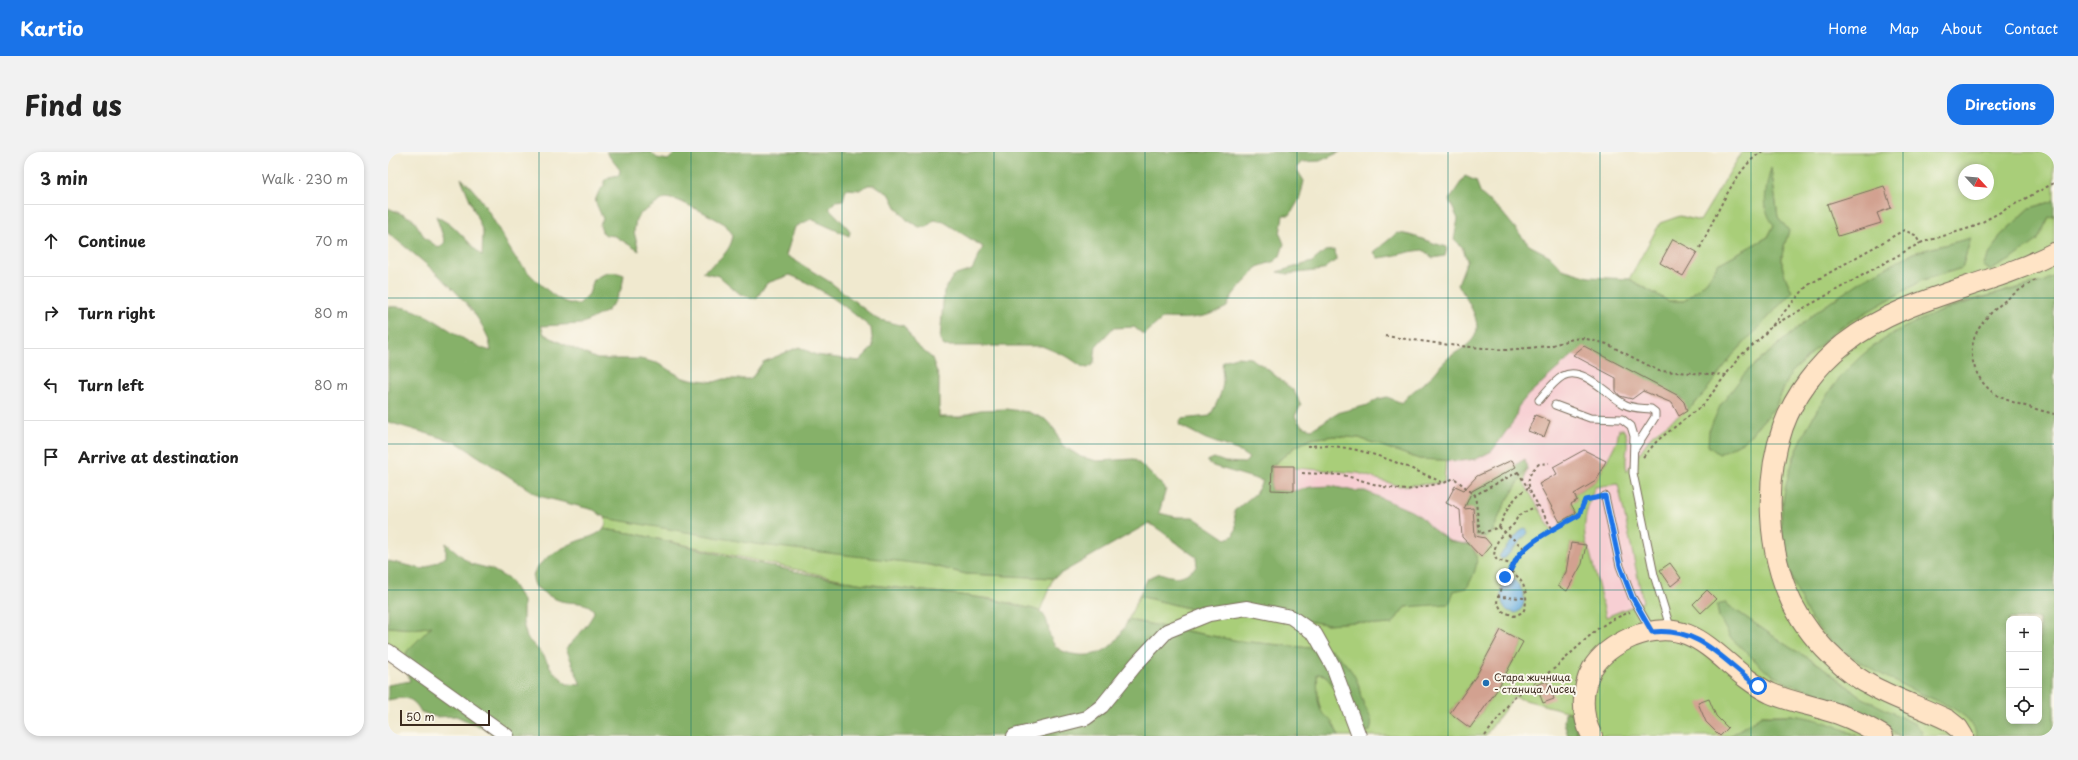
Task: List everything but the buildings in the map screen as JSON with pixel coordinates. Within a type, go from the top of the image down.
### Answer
[{"type":"main road","points":[[1963,736],[1958,728],[1948,720],[1874,687],[1854,676],[1823,648],[1800,617],[1785,586],[1776,550],[1772,493],[1775,458],[1782,428],[1792,406],[1821,366],[1844,344],[1878,321],[1915,304],[2015,271],[2054,253]]},
{"type":"main road","points":[[1592,736],[1586,721],[1584,700],[1586,682],[1594,665],[1606,653],[1621,642],[1638,635],[1652,632],[1672,632],[1689,635],[1707,644],[1748,679],[1768,692],[1793,702],[1841,715],[1883,736]]},
{"type":"street","points":[[1014,736],[1086,718],[1102,706],[1137,663],[1167,631],[1209,614],[1247,608],[1291,617],[1314,634],[1333,666],[1359,736]]},
{"type":"street","points":[[388,651],[507,736]]},
{"type":"lane","points":[[1539,400],[1557,381],[1564,376],[1571,374],[1592,381],[1624,404],[1652,410],[1655,412],[1655,417],[1633,452]]},
{"type":"lane","points":[[1555,405],[1590,418],[1619,418],[1625,420],[1634,431],[1633,473],[1654,575],[1672,632]]},
{"type":"lane","points":[[1605,496],[1615,552],[1625,580],[1638,608],[1652,632]]},
{"type":"path","points":[[1700,248],[1730,189],[1748,164],[1762,152]]},
{"type":"path","points":[[1770,327],[1920,243],[1961,232],[1981,224],[2054,183]]},
{"type":"path","points":[[1633,473],[1650,448],[1704,404],[1740,356],[1760,340],[1808,285],[1823,275],[1904,230],[1915,235],[1920,243]]},
{"type":"path","points":[[2040,276],[2013,293],[1996,308],[1982,325],[1975,337],[1971,350],[1972,361],[1985,386],[1998,396],[2054,414]]},
{"type":"path","points":[[1385,336],[1423,342],[1506,350],[1549,346],[1583,338],[1607,344],[1659,371],[1727,375]]},
{"type":"path","points":[[1308,446],[1325,444],[1383,456],[1444,482]]},
{"type":"path","points":[[1528,488],[1530,477],[1535,468],[1539,464],[1549,463]]},
{"type":"path","points":[[1475,495],[1518,472],[1552,530]]},
{"type":"path","points":[[1302,473],[1344,475],[1384,487],[1406,490],[1444,482],[1454,478],[1475,495],[1480,534],[1499,527],[1514,500],[1520,492],[1528,488]]},
{"type":"path","points":[[1511,572],[1520,581],[1525,590],[1526,598],[1522,612],[1514,616],[1506,614],[1499,608],[1497,597],[1502,583],[1511,572],[1525,549],[1552,530],[1579,515],[1585,500],[1605,496]]},
{"type":"path","points":[[1514,565],[1500,562],[1494,556],[1497,543],[1505,531],[1514,524],[1518,516],[1538,505]]},
{"type":"path","points":[[1499,527],[1525,549]]},
{"type":"path","points":[[1497,597],[1526,598]]},
{"type":"path","points":[[1485,736],[1514,697],[1554,668],[1596,630],[1611,620],[1638,608]]},
{"type":"shaded area","points":[[1584,346],[1677,395],[1684,402],[1687,411],[1657,430],[1653,599],[1606,617],[1590,553],[1542,633],[1470,545],[1449,541],[1430,527],[1421,517],[1411,511],[1365,491],[1354,491],[1331,486],[1311,487],[1294,491],[1271,490],[1272,466],[1419,459],[1460,461],[1492,451],[1515,419],[1518,407],[1528,395]]},
{"type":"green space","points":[[606,152],[651,152],[657,158],[668,160],[676,152],[1340,152],[1320,161],[1302,162],[1296,168],[1304,181],[1300,198],[1290,215],[1283,215],[1280,234],[1284,244],[1280,256],[1275,261],[1257,267],[1249,278],[1236,290],[1227,307],[1203,316],[1163,318],[1144,335],[1134,327],[1113,328],[1096,346],[1094,363],[1088,368],[1083,367],[1068,357],[1042,346],[944,346],[940,340],[944,291],[953,276],[972,270],[983,247],[944,222],[934,220],[927,227],[919,227],[907,220],[896,207],[890,195],[875,185],[868,185],[860,190],[846,189],[843,200],[836,201],[829,208],[848,228],[850,232],[849,236],[811,219],[795,227],[786,255],[830,282],[877,319],[904,326],[915,344],[932,358],[939,378],[939,417],[960,417],[980,410],[1006,409],[1028,412],[1045,419],[1055,430],[1062,445],[1081,457],[1097,461],[1134,459],[1166,489],[1159,513],[1176,517],[1193,517],[1226,539],[1233,536],[1236,527],[1234,511],[1255,494],[1263,481],[1213,466],[1207,461],[1214,458],[1225,462],[1245,463],[1249,458],[1237,450],[1206,439],[1179,425],[1181,419],[1210,416],[1222,390],[1223,361],[1236,357],[1250,358],[1265,367],[1294,391],[1301,405],[1295,416],[1301,425],[1312,429],[1340,412],[1368,405],[1378,399],[1387,397],[1402,403],[1409,395],[1434,374],[1444,362],[1469,343],[1476,334],[1477,328],[1475,317],[1458,284],[1467,260],[1462,247],[1454,239],[1458,219],[1449,200],[1465,176],[1476,181],[1481,194],[1501,211],[1529,245],[1550,256],[1562,269],[1589,277],[1629,279],[1668,301],[1684,301],[1707,281],[1718,264],[1768,237],[1774,225],[1767,212],[1765,198],[1771,168],[1778,217],[1789,231],[1783,249],[1782,262],[1785,275],[1792,292],[1732,356],[1703,395],[1687,411],[1681,398],[1649,381],[1573,355],[1528,395],[1518,407],[1515,419],[1492,451],[1476,459],[1460,461],[1419,459],[1359,438],[1334,436],[1311,439],[1295,447],[1272,466],[1271,490],[1294,491],[1311,487],[1331,486],[1354,491],[1365,491],[1411,511],[1421,517],[1430,527],[1449,541],[1470,545],[1474,550],[1477,561],[1474,572],[1467,588],[1454,591],[1449,604],[1405,607],[1392,624],[1377,625],[1358,622],[1326,624],[1254,613],[1200,611],[1139,596],[1148,578],[1160,573],[1175,577],[1180,576],[1188,573],[1197,566],[1196,557],[1149,523],[1053,578],[966,574],[930,565],[761,545],[605,518],[594,510],[539,496],[456,442],[388,422],[388,307],[402,307],[415,311],[441,324],[465,340],[491,351],[487,335],[478,319],[465,302],[417,256],[388,233],[388,208],[413,219],[425,238],[439,248],[445,242],[436,216],[454,227],[482,256],[483,232],[461,178],[470,186],[491,215],[518,261],[538,282],[558,298],[566,302],[579,304],[589,294],[594,279],[609,273],[624,275],[622,287],[616,300],[607,311],[581,324],[541,326],[544,334],[597,359],[640,359],[657,363],[683,378],[714,382],[724,379],[751,379],[763,362],[799,347],[816,355],[859,361],[873,347],[871,328],[852,312],[822,291],[790,275],[767,283],[756,299],[740,294],[719,276],[702,272],[726,252],[732,241],[733,235],[725,224],[677,200],[665,198],[640,214],[636,219],[634,232],[639,251],[615,236],[606,235],[602,232],[600,225],[603,219],[595,201],[599,191],[604,186],[604,181],[609,177],[619,175],[620,170]]},
{"type":"green space","points":[[1742,152],[2054,152],[2054,199],[2051,202],[2030,208],[2000,236],[1983,266],[2037,241],[2049,217],[2054,216],[2054,275],[2045,281],[1971,300],[1936,313],[1818,408],[1792,461],[1918,693],[1944,703],[1962,713],[1969,719],[1977,736],[1922,736],[1861,697],[1820,665],[1789,647],[1725,603],[1717,606],[1719,617],[1789,684],[1815,692],[1900,736],[1857,736],[1817,720],[1791,715],[1762,715],[1730,736],[1578,736],[1573,713],[1514,697],[1485,736],[1339,736],[1332,722],[1321,711],[1318,700],[1317,674],[1325,675],[1344,700],[1369,714],[1362,702],[1358,683],[1332,650],[1239,641],[1128,620],[1139,596],[1200,611],[1254,613],[1326,624],[1358,622],[1377,625],[1392,624],[1405,607],[1423,605],[1454,591],[1475,554],[1473,548],[1481,557],[1491,545],[1485,538],[1492,533],[1503,507],[1527,469],[1524,483],[1552,531],[1562,526],[1560,522],[1576,513],[1571,504],[1577,500],[1574,494],[1596,481],[1617,441],[1619,429],[1623,429],[1627,438],[1627,471],[1652,435],[1695,404],[1732,356],[1792,292],[1785,275],[1782,262],[1783,249],[1789,231],[1778,217],[1771,169],[1774,225],[1768,237],[1718,264],[1707,281],[1684,301],[1668,301],[1629,279],[1660,223],[1680,216],[1700,221]],"holes":[[[1971,238],[1962,268],[1923,280],[1837,329],[1791,373],[1775,407],[1746,440],[1719,454],[1745,373],[1819,310],[1863,280],[1913,253]],[[1618,484],[1643,602],[1606,617],[1585,537],[1585,520],[1595,487]],[[1571,543],[1585,545],[1578,570],[1558,586],[1566,571],[1568,572],[1570,562],[1567,562]],[[1501,630],[1523,642],[1497,690],[1470,728],[1450,713],[1476,676]]]},
{"type":"green space","points":[[2054,199],[2054,216],[2049,217],[2037,241],[2012,259],[1991,270],[1983,266],[2000,236],[2030,208],[2051,202]]},
{"type":"green space","points":[[1397,233],[1410,235],[1447,247],[1445,256],[1433,258],[1423,250],[1378,258],[1374,252]]},
{"type":"green space","points":[[1971,238],[1962,268],[1923,280],[1837,329],[1791,373],[1775,407],[1746,440],[1719,454],[1708,446],[1709,431],[1720,406],[1745,373],[1819,310],[1863,280],[1913,253]]},
{"type":"green space","points":[[1335,250],[1336,260],[1323,270],[1288,274],[1277,272],[1312,262],[1325,251]]},
{"type":"green space","points":[[2054,275],[2054,736],[1977,736],[1970,722],[1947,705],[1892,680],[1852,657],[1829,639],[1815,625],[1801,601],[1784,554],[1781,527],[1783,499],[1790,470],[1801,441],[1815,414],[1831,389],[1850,367],[1870,349],[1890,336],[1932,315],[1977,300],[2045,281]]},
{"type":"green space","points":[[1334,436],[1359,438],[1419,459],[1446,460],[1444,483],[1399,486],[1358,473],[1272,466],[1295,447],[1311,439]]},
{"type":"green space","points":[[1525,459],[1527,469],[1503,507],[1492,533],[1485,538],[1475,536],[1473,509],[1464,509],[1471,492]]},
{"type":"green space","points":[[605,518],[930,565],[966,574],[1053,578],[1040,611],[993,599],[857,583],[636,534],[603,529],[606,524]]},
{"type":"green space","points":[[603,529],[636,534],[774,567],[829,578],[878,586],[983,598],[1034,609],[1039,611],[1044,616],[1050,636],[1058,648],[1066,652],[1079,655],[1088,655],[1104,651],[1120,635],[1128,620],[1239,641],[1332,650],[1354,674],[1359,686],[1362,700],[1371,719],[1372,723],[1370,731],[1362,733],[1344,700],[1325,675],[1317,674],[1318,700],[1321,711],[1332,722],[1339,736],[493,736],[489,731],[456,716],[436,717],[421,712],[411,700],[399,698],[388,700],[388,685],[410,681],[404,663],[407,651],[432,626],[414,629],[388,627],[388,561],[423,569],[446,557],[446,543],[471,564],[491,569],[510,580],[523,601],[523,623],[527,638],[544,656],[552,670],[567,684],[581,685],[566,648],[587,625],[594,611],[588,605],[565,602],[551,597],[536,587],[533,578],[534,572],[538,566],[551,555],[572,543],[595,535]]},
{"type":"green space","points":[[1725,603],[1789,647],[1820,665],[1861,697],[1915,724],[1922,731],[1922,736],[1900,736],[1815,692],[1789,684],[1765,670],[1730,637],[1719,617],[1717,605]]},
{"type":"green space","points":[[433,626],[407,651],[404,663],[388,651],[388,627],[414,629]]},
{"type":"green space","points":[[1565,712],[1573,713],[1578,736],[1568,736],[1564,722]]},
{"type":"green space","points":[[1762,715],[1791,715],[1808,718],[1834,725],[1857,736],[1730,736]]},
{"type":"water","points":[[1526,528],[1528,533],[1505,558],[1501,559],[1499,556],[1522,529]]},
{"type":"water","points":[[1507,577],[1511,577],[1515,580],[1523,595],[1523,605],[1516,613],[1508,611],[1501,599],[1503,585]]},
{"type":"place","name":"Стара жичница - станица Лисец","points":[[1486,683]]},
{"type":"route","points":[[1505,577],[1511,572],[1516,560],[1525,549],[1552,530],[1579,515],[1585,500],[1605,496],[1615,552],[1632,597],[1652,632],[1658,631],[1684,634],[1700,640],[1715,650],[1758,686]]}]
